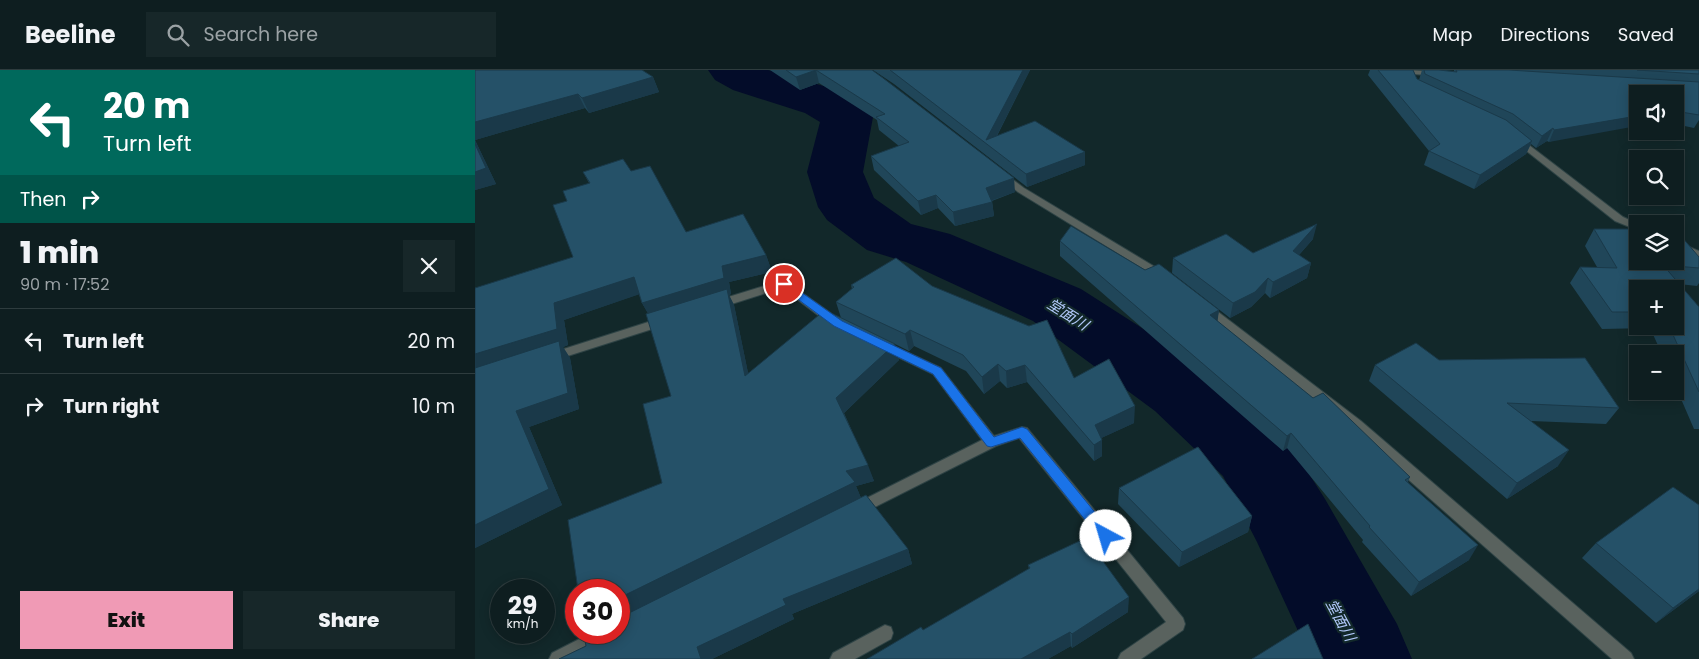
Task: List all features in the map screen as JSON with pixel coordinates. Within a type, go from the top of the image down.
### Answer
[{"type":"street","points":[[1387,70],[1410,74],[1448,74]]},
{"type":"street","points":[[1512,136],[1619,219],[1629,223]]},
{"type":"street","points":[[990,165],[1021,190],[1173,282]]},
{"type":"street","points":[[1684,248],[1699,255]]},
{"type":"street","points":[[700,310],[784,284],[838,324],[847,328]]},
{"type":"street","points":[[1196,300],[1356,425],[1625,659]]},
{"type":"street","points":[[541,360],[671,319]]},
{"type":"street","points":[[874,341],[937,371],[991,442]]},
{"type":"street","points":[[841,518],[991,442],[1022,432],[1177,624],[1127,659]]},
{"type":"street","points":[[839,659],[885,633]]},
{"type":"street","points":[[558,659],[587,644]]},
{"type":"building","points":[[475,70],[642,70],[653,77],[582,98],[578,94],[475,122]]},
{"type":"building","points":[[786,70],[816,70],[796,77]]},
{"type":"building","points":[[816,70],[872,70],[1014,178],[986,188],[992,202],[953,212],[936,195],[918,201],[871,156],[909,142],[876,117],[885,114]]},
{"type":"building","points":[[890,70],[1023,70],[986,140],[1035,121],[1085,152],[1026,174]]},
{"type":"building","points":[[1378,70],[1413,70],[1417,79],[1506,120],[1532,141],[1480,175],[1429,151],[1440,144]]},
{"type":"building","points":[[1424,70],[1457,72],[1456,70],[1509,70],[1699,82],[1699,115],[1684,112],[1684,85],[1629,85],[1629,117],[1554,130],[1553,128],[1542,136],[1513,114],[1425,74]]},
{"type":"building","points":[[1637,70],[1699,70],[1699,74]]},
{"type":"building","points":[[475,144],[486,168],[475,172]]},
{"type":"building","points":[[623,159],[631,171],[650,166],[686,232],[743,214],[766,255],[722,266],[724,278],[642,303],[634,277],[554,303],[557,329],[475,354],[475,288],[573,257],[553,205],[567,201],[563,191],[590,183],[583,172]]},
{"type":"building","points":[[1317,224],[1293,251],[1311,263],[1273,282],[1268,278],[1255,292],[1233,303],[1173,258],[1226,234],[1253,253]]},
{"type":"building","points":[[1071,226],[1145,270],[1159,264],[1219,310],[1210,315],[1313,398],[1323,393],[1410,477],[1405,480],[1478,545],[1419,582],[1369,527],[1291,433],[1287,436],[1060,241]]},
{"type":"building","points":[[1594,229],[1629,229],[1629,270],[1667,270],[1676,280],[1629,280],[1629,312],[1612,312],[1580,267],[1617,268]]},
{"type":"building","points":[[1684,240],[1699,257],[1699,268],[1684,267]]},
{"type":"building","points":[[896,258],[932,286],[1029,326],[1047,320],[1074,378],[1109,359],[1135,406],[1095,425],[1102,440],[1094,445],[1025,365],[1006,371],[998,364],[982,377],[963,355],[910,330],[905,334],[836,302],[854,287],[851,285]]},
{"type":"building","points":[[727,289],[745,376],[825,310],[895,344],[836,398],[868,465],[846,471],[855,482],[630,593],[630,579],[576,579],[568,520],[662,483],[643,404],[671,396],[646,314]]},
{"type":"building","points":[[1684,290],[1699,307],[1699,392],[1684,359],[1684,345],[1678,345],[1673,335],[1684,335]]},
{"type":"building","points":[[559,341],[568,393],[516,411],[549,489],[475,525],[475,368]]},
{"type":"building","points":[[1416,343],[1439,360],[1585,358],[1619,408],[1507,403],[1569,450],[1517,483],[1375,365]]},
{"type":"building","points":[[1198,447],[1252,516],[1182,552],[1119,488]]},
{"type":"building","points":[[1673,487],[1699,505],[1699,589],[1673,608],[1596,543]]},
{"type":"building","points":[[866,495],[908,549],[783,599],[786,605],[697,647],[701,659],[559,659],[586,646],[586,644],[630,644],[630,613]]},
{"type":"building","points":[[1086,538],[1129,597],[1072,634],[1070,632],[1021,659],[867,659],[921,627],[923,630],[1030,568],[1028,565]]},
{"type":"building","points":[[1308,624],[1323,659],[1252,659]]},
{"type":"waterway","name":"堂面川","points":[[732,70],[750,80],[823,102],[847,117],[835,172],[848,207],[889,237],[928,248],[1057,305],[1182,391],[1252,453],[1294,526],[1362,659]]},
{"type":"route","points":[[784,284],[838,324],[937,371],[991,442],[1022,432],[1106,536]]}]
